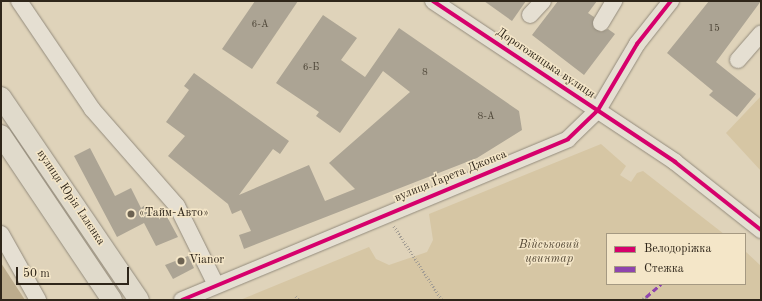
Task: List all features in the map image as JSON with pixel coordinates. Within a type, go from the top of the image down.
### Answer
[{"type":"main road","name":"вулиця Юрія Іллєнка","points":[[1,97],[139,300]]},
{"type":"main road","name":"вулиця Юрія Іллєнка","points":[[1,135],[112,300]]},
{"type":"street","points":[[19,1],[92,109],[177,206],[216,285]]},
{"type":"street","name":"Дорогожицька вулиця","points":[[433,1],[675,162],[761,230]]},
{"type":"street","points":[[530,15],[543,1]]},
{"type":"street","points":[[601,22],[614,1]]},
{"type":"street","name":"вулиця Ґарета Джонса","points":[[182,300],[568,139],[598,110],[629,57],[671,1]]},
{"type":"street","points":[[738,60],[761,34]]},
{"type":"street","points":[[1,234],[38,300]]},
{"type":"path","points":[[393,224],[442,300]]},
{"type":"path","points":[[296,296],[299,300]]},
{"type":"path","points":[[640,300],[646,297],[648,300]]},
{"type":"green space","points":[[761,96],[761,171],[726,133]]},
{"type":"green space","name":"Військовий цвинтар","points":[[601,144],[626,166],[620,175],[631,182],[637,173],[643,171],[723,233],[606,233],[606,285],[746,285],[746,252],[761,266],[761,300],[240,300],[369,247],[376,259],[389,265],[427,252],[433,240],[429,214]]},
{"type":"shaded area","points":[[1,263],[25,300],[1,300]]},
{"type":"building","points":[[255,1],[298,1],[252,69],[222,49]]},
{"type":"building","points":[[484,1],[526,1],[512,21]]},
{"type":"building","points":[[558,1],[597,1],[588,13],[594,17],[593,27],[601,32],[608,29],[615,34],[584,75],[532,35]]},
{"type":"building","points":[[709,1],[761,1],[716,62],[756,94],[737,117],[709,95],[713,91],[667,53]]},
{"type":"building","points":[[323,15],[357,38],[341,60],[365,77],[399,28],[519,111],[522,130],[477,158],[244,249],[239,235],[251,231],[241,210],[232,214],[228,204],[168,156],[185,136],[166,122],[189,90],[184,86],[194,73],[289,141],[280,154],[273,149],[239,195],[309,165],[325,201],[355,189],[329,163],[410,92],[383,71],[340,133],[316,116],[319,112],[276,83]]},
{"type":"building","name":"«Тайм-Авто»","points":[[90,148],[115,196],[131,188],[141,208],[145,205],[149,211],[155,208],[159,216],[165,213],[178,237],[156,246],[144,223],[117,237],[74,156]]},
{"type":"building","points":[[188,256],[194,268],[173,279],[165,265]]},
{"type":"marked path","points":[[646,297],[660,285]]},
{"type":"cycle path","points":[[433,1],[675,162],[761,230]]},
{"type":"cycle path","points":[[182,300],[568,139],[598,110],[637,44],[671,1]]},
{"type":"place","name":"«Тайм-Авто»","points":[[131,214]]},
{"type":"place","name":"Vianor","points":[[181,261]]}]
